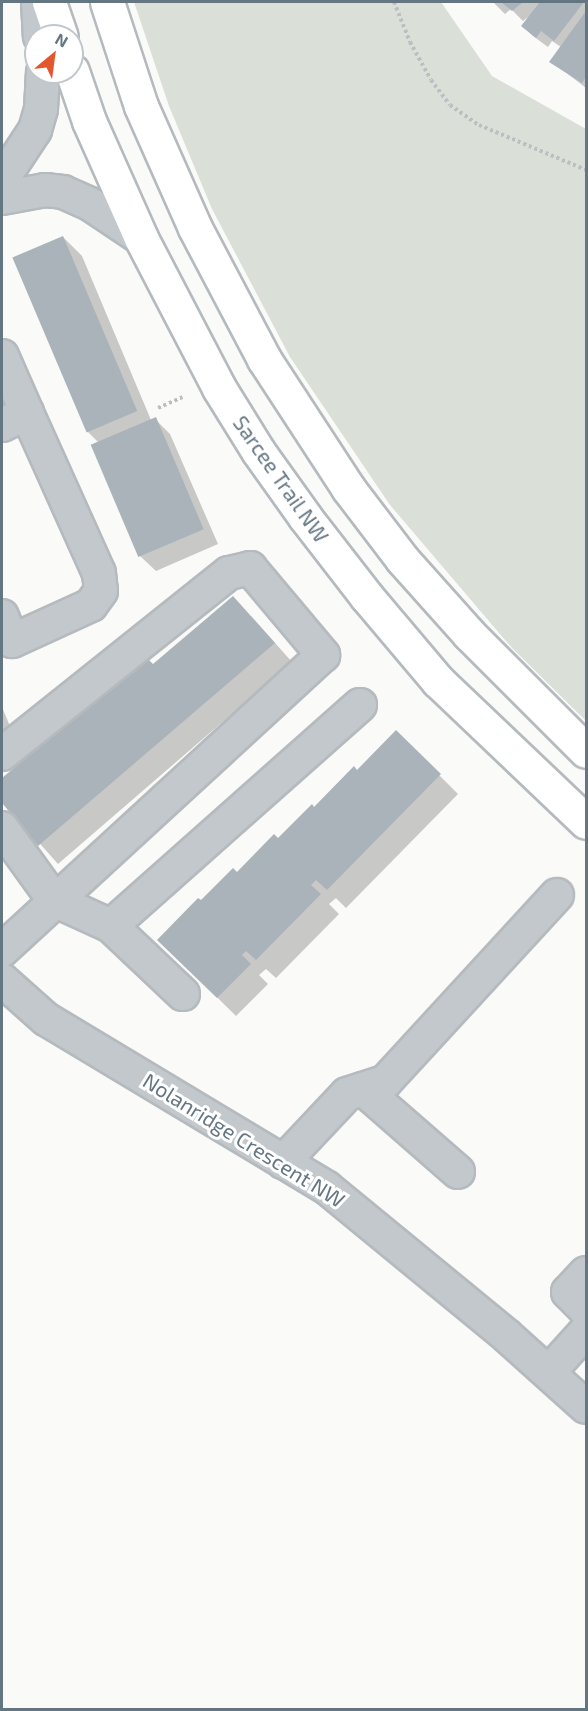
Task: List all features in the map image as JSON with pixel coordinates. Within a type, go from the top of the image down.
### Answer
[{"type":"main road","points":[[50,2],[57,24]]},
{"type":"main road","points":[[107,2],[141,106],[195,228],[264,359],[348,488],[402,559],[469,634],[586,751]]},
{"type":"main road","name":"Sarcee Trail NW","points":[[76,84],[88,121],[141,238],[219,388],[258,451],[304,517],[367,597],[438,681],[586,822]]},
{"type":"street","points":[[38,2],[39,24]]},
{"type":"street","points":[[2,180],[35,130],[41,109],[42,84]]},
{"type":"street","points":[[2,198],[45,190],[63,192],[90,204],[141,238]]},
{"type":"street","points":[[2,356],[14,419],[99,573],[101,591],[91,605],[12,641],[2,616]]},
{"type":"street","points":[[2,754],[229,573],[250,568],[323,656],[2,950]]},
{"type":"street","points":[[111,926],[360,705]]},
{"type":"street","points":[[2,828],[54,900],[111,926],[183,994]]},
{"type":"street","points":[[283,1162],[346,1094],[385,1082],[557,895]]},
{"type":"street","name":"Nolanridge Crescent NW","points":[[2,980],[46,1019],[342,1200],[549,1372],[586,1407]]},
{"type":"street","points":[[363,1089],[458,1172]]},
{"type":"street","points":[[586,1273],[568,1292],[586,1310]]},
{"type":"street","points":[[549,1372],[586,1330]]},
{"type":"path","points":[[394,2],[410,42],[431,81],[450,105],[479,125],[586,170]]},
{"type":"path","points":[[158,408],[183,397]]},
{"type":"shaded area","points":[[134,2],[441,2],[492,76],[586,129],[586,721],[512,648],[390,505],[290,357],[212,209],[169,106]]},
{"type":"building","points":[[501,2],[523,2],[512,11]]},
{"type":"building","points":[[540,2],[584,2],[554,41],[541,31],[536,38],[521,26]]},
{"type":"building","points":[[586,11],[586,77],[582,83],[549,62]]},
{"type":"building","points":[[63,236],[137,411],[87,432],[12,257]]},
{"type":"building","points":[[156,417],[204,529],[138,557],[91,445]]},
{"type":"building","points":[[233,596],[275,643],[38,846],[2,803],[2,778],[146,657],[153,664]]},
{"type":"building","points":[[396,730],[441,774],[327,890],[316,880],[311,885],[321,894],[256,960],[246,951],[242,955],[251,964],[217,998],[157,940],[198,898],[201,900],[233,868],[237,872],[274,834],[278,838],[312,804],[314,807],[354,766],[357,770]]}]
